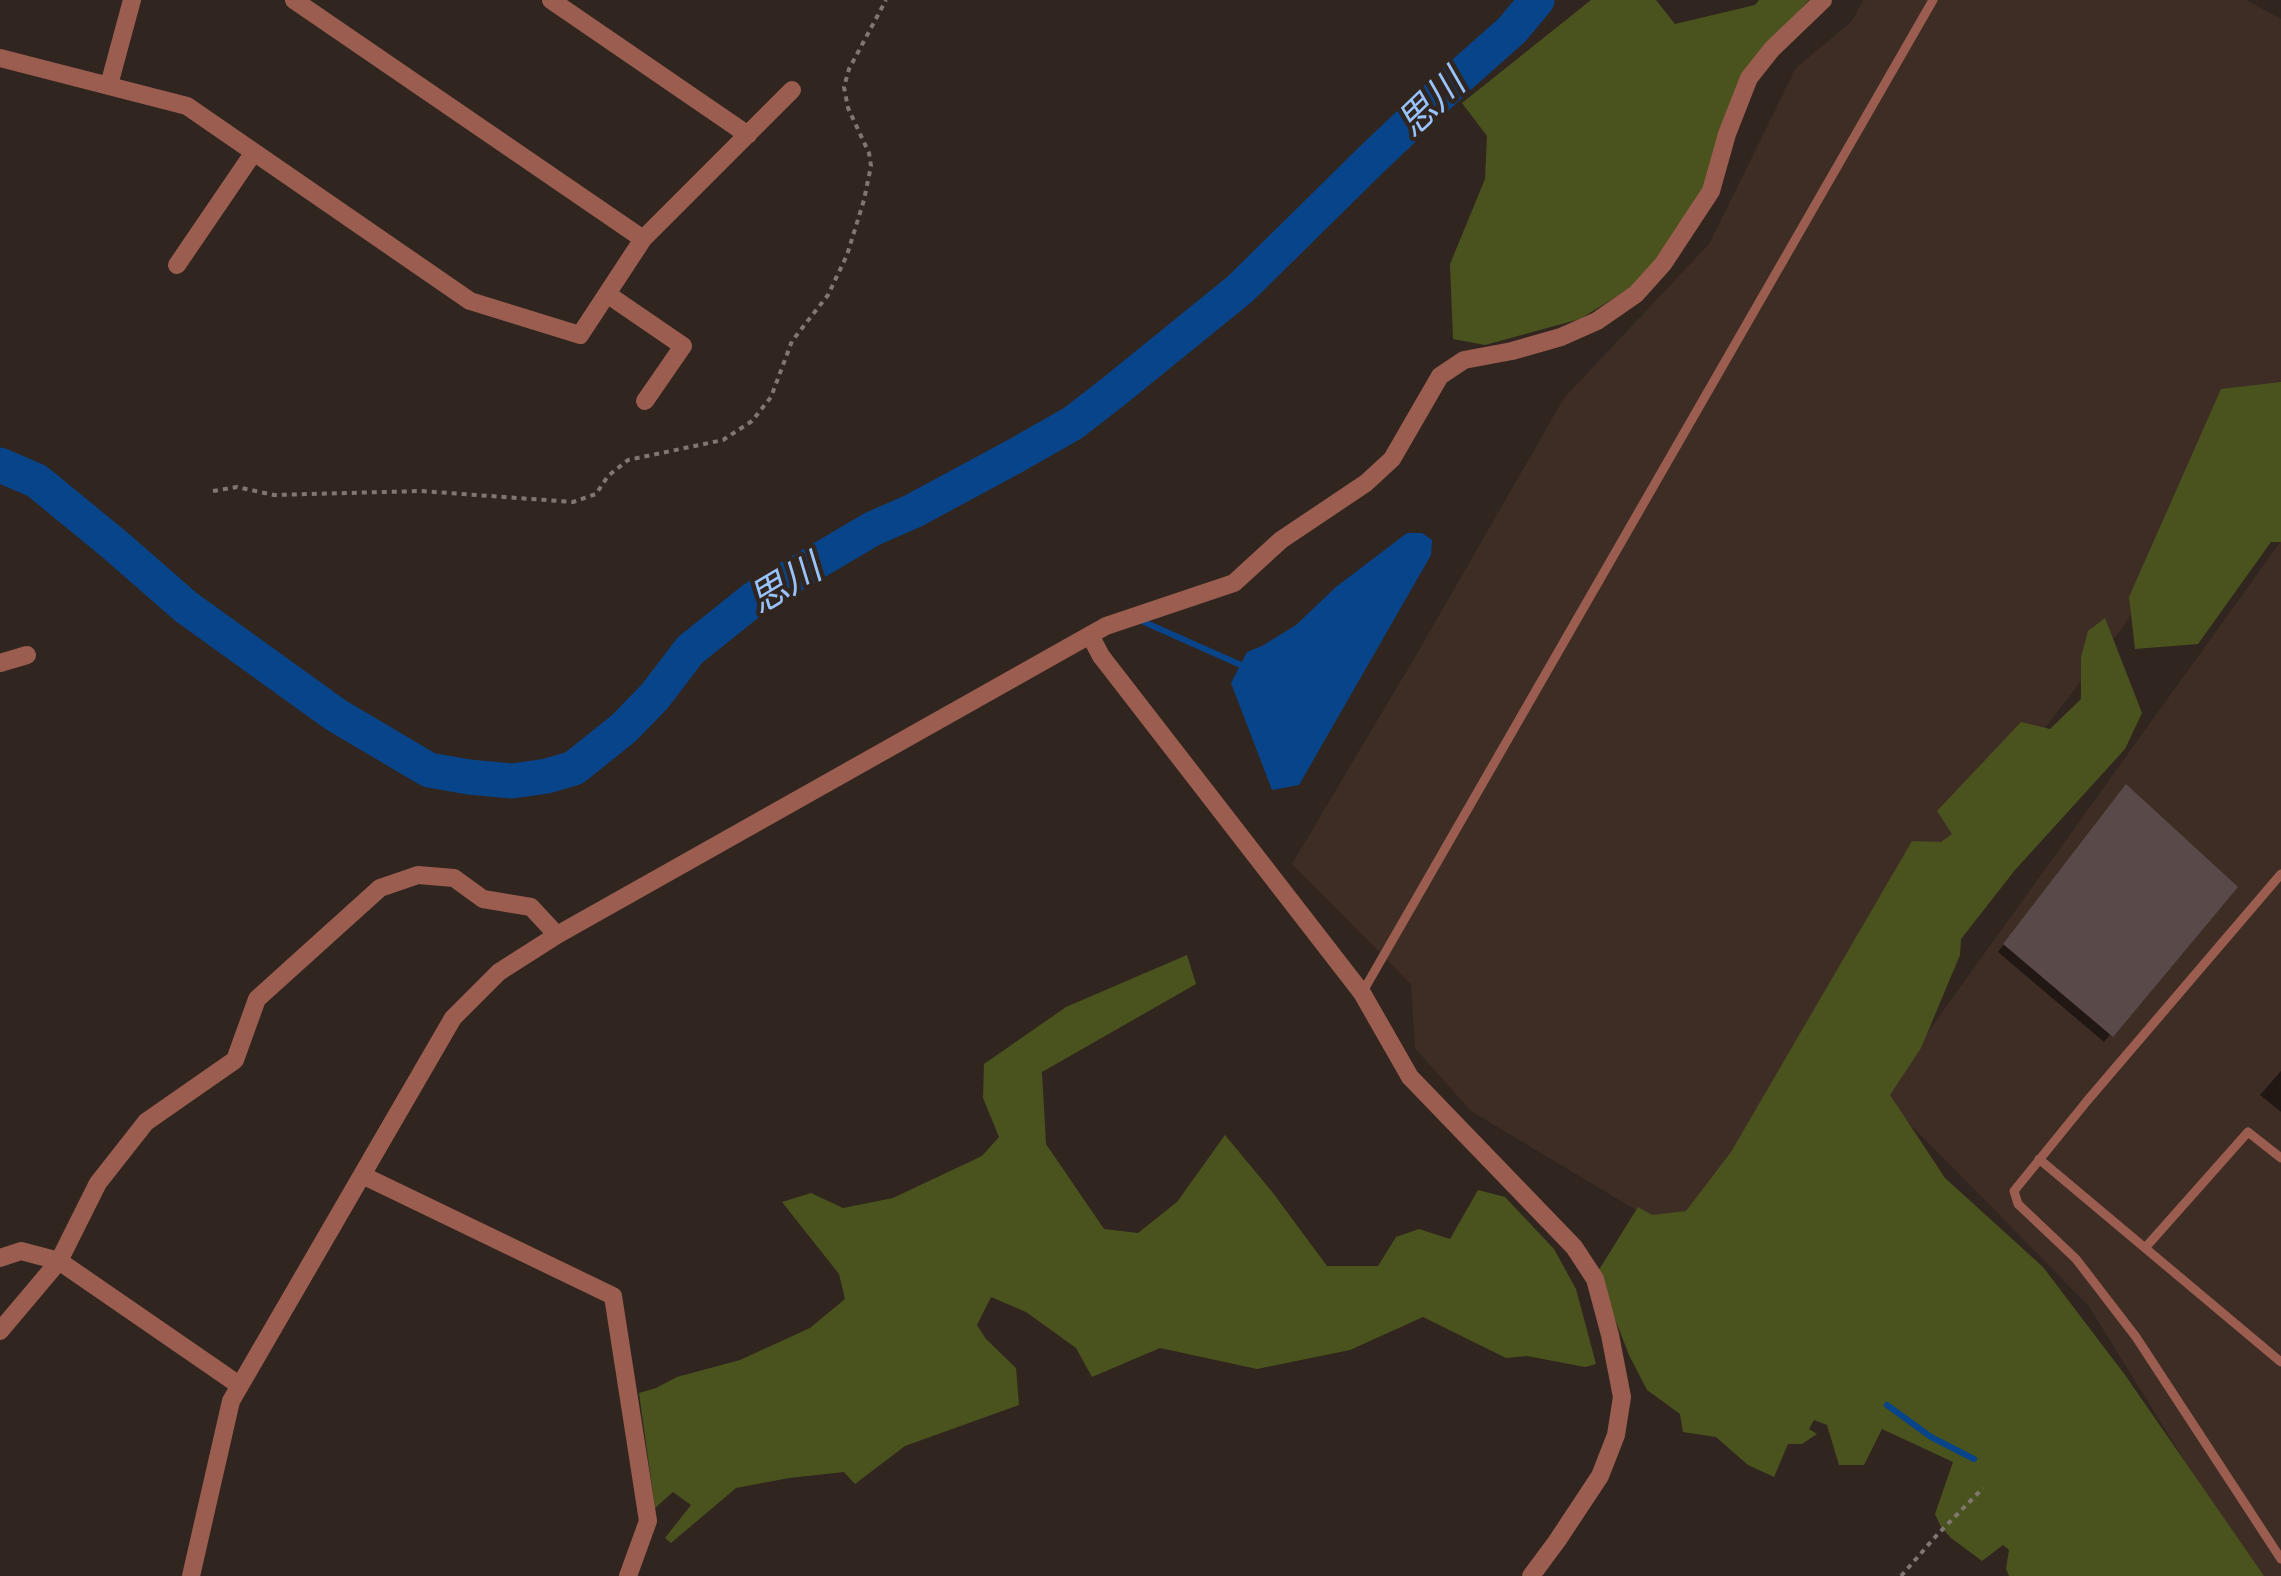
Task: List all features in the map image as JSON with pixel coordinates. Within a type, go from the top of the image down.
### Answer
[{"type":"street","points":[[109,85],[132,0]]},
{"type":"street","points":[[294,0],[643,239]]},
{"type":"street","points":[[551,0],[748,135]]},
{"type":"street","points":[[191,1576],[230,1401],[453,1018],[499,972],[557,935],[1106,626],[1234,584],[1281,540],[1366,482],[1392,459],[1440,376],[1464,360],[1561,337],[1597,320],[1636,294],[1663,264],[1711,191],[1727,134],[1749,78],[1824,0]]},
{"type":"street","points":[[0,58],[187,106],[470,301],[580,334],[643,239],[792,90]]},
{"type":"street","points":[[177,265],[254,152]]},
{"type":"street","points":[[606,294],[683,346],[645,401]]},
{"type":"street","points":[[1090,635],[1102,656],[1362,993],[1410,1078],[1574,1246],[1595,1279],[1622,1397],[1616,1435],[1600,1476],[1531,1576]]},
{"type":"street","points":[[0,662],[27,655]]},
{"type":"street","points":[[0,1331],[59,1262],[98,1183],[146,1122],[234,1060],[257,999],[380,888],[418,875],[454,878],[484,899],[531,908],[557,935]]},
{"type":"street","points":[[362,1174],[614,1296],[648,1520],[628,1576]]},
{"type":"street","points":[[0,1258],[21,1251],[59,1262],[239,1386]]},
{"type":"lane","points":[[1362,993],[1933,0]]},
{"type":"lane","points":[[2281,874],[2014,1191],[2018,1204],[2076,1259],[2136,1337],[2281,1560]]},
{"type":"lane","points":[[2145,1248],[2248,1132],[2281,1158]]},
{"type":"lane","points":[[2039,1159],[2281,1362]]},
{"type":"path","points":[[214,491],[236,487],[274,495],[421,491],[573,502],[596,494],[608,476],[628,460],[723,440],[752,422],[770,396],[792,340],[828,294],[847,255],[871,166],[870,153],[848,108],[844,88],[886,0]]},
{"type":"path","points":[[1901,1576],[1984,1488]]},
{"type":"shaded area","points":[[1863,0],[2246,0],[2281,19],[2281,384],[2122,628],[1980,812],[1695,1213],[1651,1219],[1471,1111],[1415,1048],[1411,984],[1292,864],[1564,398],[1709,244],[1796,68],[1852,21]]},
{"type":"shaded area","points":[[2281,541],[2281,1576],[2256,1576],[2088,1305],[1882,1096]]},
{"type":"green space","points":[[1591,0],[1656,0],[1675,24],[1755,5],[1759,0],[1809,0],[1769,43],[1701,193],[1640,282],[1580,319],[1485,345],[1453,339],[1450,264],[1485,179],[1487,136],[1462,103]]},
{"type":"green space","points":[[2281,382],[2281,542],[2271,542],[2198,644],[2135,649],[2129,597],[2221,389]]},
{"type":"green space","points":[[2105,618],[2142,713],[2125,749],[2015,870],[1961,939],[1960,955],[1921,1048],[1890,1095],[1945,1178],[2043,1267],[2125,1375],[2264,1576],[2009,1576],[2009,1550],[2003,1545],[1982,1561],[1941,1527],[1935,1514],[1953,1462],[1882,1429],[1864,1465],[1839,1465],[1827,1425],[1814,1420],[1809,1429],[1817,1434],[1802,1444],[1788,1444],[1774,1477],[1748,1465],[1716,1437],[1683,1432],[1680,1414],[1647,1390],[1597,1273],[1638,1207],[1652,1215],[1686,1211],[1731,1152],[1912,841],[1941,842],[1952,834],[1937,811],[2021,722],[2050,729],[2081,699],[2081,657],[2088,631]]},
{"type":"green space","points":[[1187,955],[1196,984],[1042,1072],[1046,1144],[1104,1229],[1138,1233],[1177,1202],[1225,1135],[1327,1266],[1378,1266],[1396,1237],[1419,1229],[1450,1239],[1478,1190],[1505,1197],[1554,1249],[1576,1289],[1596,1364],[1585,1367],[1527,1356],[1506,1358],[1423,1317],[1350,1350],[1257,1369],[1160,1348],[1092,1377],[1076,1348],[1026,1312],[991,1297],[977,1325],[1016,1368],[1019,1405],[905,1446],[855,1484],[844,1472],[736,1488],[671,1543],[665,1538],[691,1505],[673,1492],[655,1508],[639,1393],[677,1377],[740,1360],[810,1328],[845,1299],[839,1274],[782,1202],[811,1193],[843,1208],[893,1198],[982,1156],[999,1137],[983,1098],[984,1064],[1066,1007]]},
{"type":"water","points":[[1407,533],[1422,533],[1432,540],[1431,555],[1299,785],[1272,790],[1231,683],[1247,652],[1296,625],[1336,587]]},
{"type":"building","points":[[2126,784],[2238,887],[2113,1037],[2003,944]]},
{"type":"waterway","name":"思川","points":[[0,465],[37,481],[186,607],[336,715],[429,770],[512,781],[574,768],[624,728],[690,650],[755,598],[872,529],[913,511],[1073,423],[1113,392],[1240,289],[1371,160],[1512,30],[1537,0]]},
{"type":"waterway","points":[[1144,622],[1241,665]]},
{"type":"waterway","points":[[1887,1405],[1931,1437],[1974,1459]]}]
